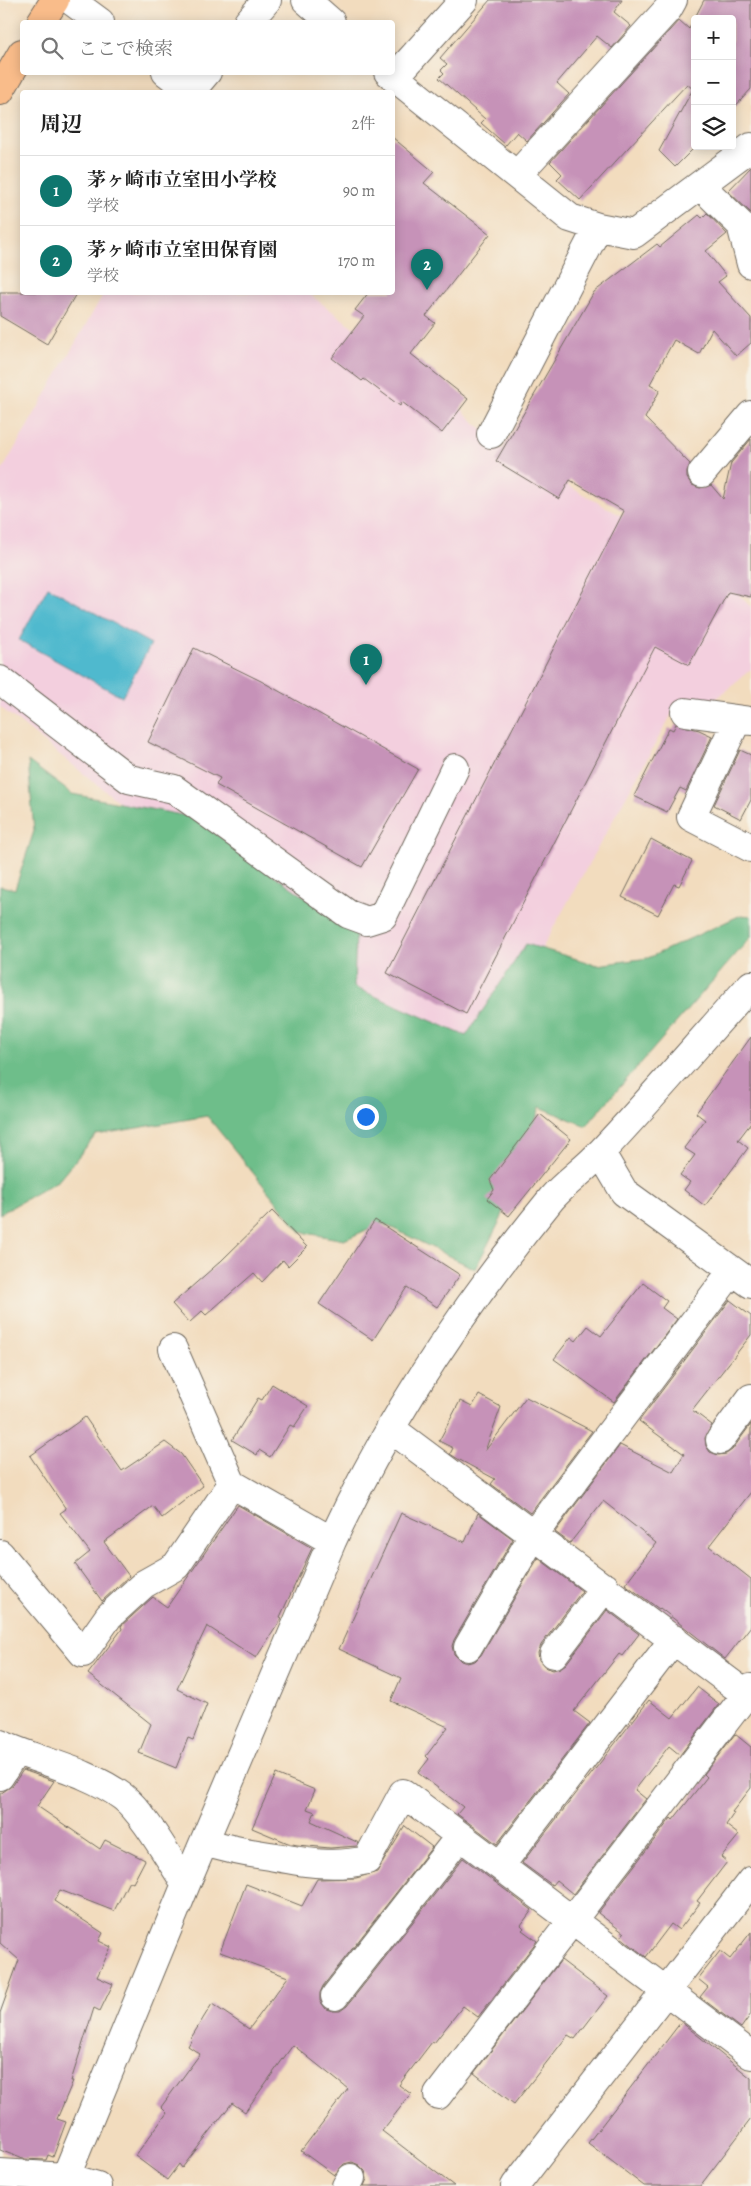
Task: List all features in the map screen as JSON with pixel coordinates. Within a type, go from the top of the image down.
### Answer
[{"type":"main road","points":[[42,20],[55,0]]},
{"type":"main road","points":[[0,91],[20,56]]},
{"type":"street","points":[[70,0],[97,20]]},
{"type":"street","points":[[250,20],[267,0]]},
{"type":"street","points":[[306,0],[329,20]]},
{"type":"street","points":[[395,71],[464,0]]},
{"type":"street","points":[[517,175],[668,9],[673,0]]},
{"type":"street","points":[[170,75],[190,90]]},
{"type":"street","points":[[192,90],[204,75]]},
{"type":"street","points":[[391,75],[570,218],[598,227],[634,234],[751,147]]},
{"type":"street","points":[[701,186],[741,225],[751,264]]},
{"type":"street","points":[[491,434],[598,227]]},
{"type":"street","points":[[702,473],[751,415]]},
{"type":"street","points":[[0,680],[129,779],[174,789],[348,914],[367,921],[383,916],[455,768]]},
{"type":"street","points":[[685,712],[744,720],[691,817],[751,848]]},
{"type":"street","points":[[64,2182],[186,1884],[332,1541],[355,1491],[390,1428],[463,1315],[554,1196],[601,1153],[751,985]]},
{"type":"street","points":[[468,1647],[534,1534],[741,1278],[624,1192],[601,1153]]},
{"type":"street","points":[[173,1349],[232,1484],[332,1541]]},
{"type":"street","points":[[720,1440],[751,1398]]},
{"type":"street","points":[[390,1428],[749,1694],[438,2095]]},
{"type":"street","points":[[0,1554],[84,1653],[109,1616],[144,1584],[176,1566],[232,1484]]},
{"type":"street","points":[[554,1654],[604,1587]]},
{"type":"street","points":[[500,1866],[674,1639]]},
{"type":"street","points":[[0,1776],[8,1748],[85,1776],[124,1798],[143,1820],[186,1884]]},
{"type":"street","points":[[205,1842],[225,1849],[318,1865],[350,1864],[366,1860],[403,1793],[751,2055]]},
{"type":"street","points":[[335,1996],[460,1836]]},
{"type":"street","points":[[514,2186],[751,1881]]},
{"type":"street","points":[[0,2173],[97,2186]]},
{"type":"shaded area","points":[[103,295],[311,295],[459,407],[501,448],[709,565],[751,607],[751,669],[709,705],[674,710],[478,1064],[336,975],[0,707],[0,474]]},
{"type":"green space","points":[[28,761],[72,794],[192,817],[356,933],[354,987],[466,1036],[526,944],[597,965],[648,958],[741,915],[751,916],[751,937],[586,1126],[540,1107],[501,1219],[475,1269],[382,1223],[344,1240],[301,1232],[207,1116],[96,1135],[59,1180],[0,1214],[0,886],[15,889],[34,831]]},
{"type":"water","points":[[48,587],[151,644],[122,697],[19,640]]},
{"type":"building","points":[[490,0],[622,0],[614,12],[631,26],[612,48],[597,36],[557,83],[569,94],[527,141],[517,132],[506,145],[481,123],[485,119],[439,78],[444,73],[441,70],[447,64],[440,58]]},
{"type":"building","points":[[704,0],[751,0],[751,89],[736,106],[736,15],[696,15]]},
{"type":"building","points":[[679,20],[689,29],[691,25],[691,87],[687,84],[580,200],[557,179],[562,174],[550,162]]},
{"type":"building","points":[[691,93],[692,150],[675,167],[659,151]]},
{"type":"building","points":[[395,140],[434,172],[424,183],[490,234],[426,316],[435,323],[411,354],[468,399],[442,433],[402,402],[400,406],[332,358],[364,316],[355,310],[367,295],[395,295]]},
{"type":"building","points":[[751,167],[751,213],[728,191]]},
{"type":"building","points":[[707,213],[727,234],[706,251],[726,276],[718,282],[751,318],[751,343],[736,356],[712,329],[699,354],[674,340],[650,384],[660,390],[645,418],[690,464],[687,478],[692,485],[700,488],[711,485],[723,499],[731,463],[751,439],[751,597],[728,592],[689,665],[655,647],[466,1014],[387,973],[624,511],[570,480],[559,499],[496,461],[594,292],[657,244],[660,247],[699,215],[702,218]]},
{"type":"building","points":[[0,292],[20,292],[20,295],[75,295],[47,344],[0,316]]},
{"type":"building","points":[[194,648],[261,681],[418,769],[362,867],[216,785],[220,778],[148,742]]},
{"type":"building","points":[[676,724],[699,730],[712,736],[686,791],[680,788],[667,812],[634,796],[669,728],[673,730]]},
{"type":"building","points":[[740,750],[751,755],[751,800],[741,819],[714,805]]},
{"type":"building","points":[[651,839],[692,861],[679,886],[674,884],[658,915],[622,897]]},
{"type":"building","points":[[751,1037],[751,1123],[738,1140],[748,1148],[705,1206],[684,1190],[690,1182],[680,1175],[695,1155],[684,1148],[705,1120],[696,1113]]},
{"type":"building","points":[[540,1114],[571,1139],[509,1216],[487,1199],[494,1190],[490,1180]]},
{"type":"building","points":[[272,1211],[307,1247],[288,1266],[283,1260],[262,1282],[254,1273],[206,1315],[202,1311],[189,1323],[172,1304],[221,1261]]},
{"type":"building","points":[[375,1220],[460,1275],[437,1307],[407,1287],[373,1340],[319,1304]]},
{"type":"building","points":[[643,1283],[667,1301],[662,1308],[677,1319],[614,1402],[554,1359],[571,1337],[576,1341],[588,1326],[601,1336]]},
{"type":"building","points":[[730,1300],[751,1316],[751,1335],[692,1410],[712,1425],[705,1438],[706,1446],[710,1452],[718,1455],[726,1454],[732,1450],[751,1424],[751,1492],[709,1546],[751,1579],[751,1626],[725,1659],[660,1608],[625,1584],[656,1543],[603,1501],[570,1543],[555,1532],[620,1445],[673,1472],[684,1454],[639,1421]]},
{"type":"building","points":[[272,1384],[308,1406],[294,1427],[290,1425],[270,1457],[259,1450],[257,1455],[232,1440],[258,1398],[262,1400]]},
{"type":"building","points":[[479,1395],[501,1407],[485,1451],[526,1397],[592,1431],[530,1513],[491,1484],[495,1479],[450,1454],[453,1448],[439,1441],[460,1401],[472,1407]]},
{"type":"building","points":[[85,1417],[122,1471],[165,1442],[181,1454],[203,1486],[162,1518],[153,1506],[104,1542],[129,1576],[102,1601],[75,1564],[90,1552],[60,1513],[66,1509],[30,1456]]},
{"type":"building","points":[[238,1505],[312,1548],[280,1617],[282,1618],[256,1658],[207,1626],[177,1689],[207,1704],[193,1740],[188,1738],[176,1768],[139,1753],[151,1724],[88,1674],[122,1629],[121,1626],[153,1597],[167,1607]]},
{"type":"building","points":[[401,1513],[465,1542],[478,1513],[513,1539],[454,1640],[452,1646],[454,1654],[461,1661],[467,1663],[475,1661],[481,1655],[538,1558],[582,1591],[541,1645],[538,1653],[539,1660],[545,1667],[553,1670],[566,1664],[607,1610],[639,1634],[622,1656],[619,1654],[574,1711],[590,1723],[497,1844],[457,1814],[463,1807],[418,1773],[429,1759],[426,1756],[448,1727],[391,1701],[401,1678],[339,1649]]},
{"type":"building","points":[[697,1687],[719,1704],[680,1755],[669,1746],[635,1790],[646,1799],[573,1894],[556,1880],[552,1885],[522,1863],[649,1700],[672,1718]]},
{"type":"building","points":[[735,1734],[751,1747],[751,1788],[732,1812],[734,1813],[726,1825],[739,1835],[721,1857],[727,1862],[697,1901],[700,1903],[679,1930],[671,1924],[646,1957],[621,1937],[624,1933],[598,1913],[671,1818],[673,1820],[707,1777],[704,1774]]},
{"type":"building","points":[[23,1770],[54,1781],[37,1806],[100,1849],[105,1840],[145,1860],[133,1883],[129,1881],[114,1911],[60,1890],[54,1901],[103,1933],[99,1941],[111,1947],[97,1977],[113,1984],[100,2011],[94,2008],[71,2081],[73,2081],[57,2119],[66,2122],[53,2157],[48,2155],[46,2160],[23,2159],[0,2150],[0,2013],[19,1960],[0,1943],[0,1794],[13,1785]]},
{"type":"building","points":[[276,1774],[315,1790],[307,1809],[315,1812],[311,1821],[359,1843],[357,1846],[330,1848],[297,1845],[252,1828]]},
{"type":"building","points":[[405,1826],[432,1847],[323,1986],[320,1993],[320,2001],[326,2009],[340,2011],[347,2006],[463,1858],[532,1910],[521,1925],[524,1928],[522,1930],[537,1941],[478,2017],[463,2006],[434,2043],[432,2042],[399,2085],[411,2094],[382,2131],[454,2186],[364,2186],[367,2179],[365,2171],[359,2165],[352,2162],[344,2164],[334,2175],[301,2151],[348,2089],[293,2045],[245,2112],[232,2103],[182,2168],[179,2164],[167,2180],[135,2156],[167,2113],[161,2107],[200,2054],[188,2046],[191,2038],[212,2004],[249,2029],[288,1977],[220,1952],[246,1884],[302,1906],[317,1879],[356,1878],[377,1872]]},
{"type":"building","points":[[751,1932],[751,2014],[741,2028],[700,1997],[708,1987],[698,1979],[720,1951],[730,1959]]},
{"type":"building","points":[[561,1960],[608,1996],[575,2039],[568,2035],[514,2104],[474,2073]]},
{"type":"building","points":[[681,2022],[751,2078],[751,2119],[700,2186],[644,2186],[588,2143]]},
{"type":"place","name":"茅ヶ崎市立室田保育園","points":[[427,290]]},
{"type":"place","name":"茅ヶ崎市立室田小学校","points":[[366,685]]}]
